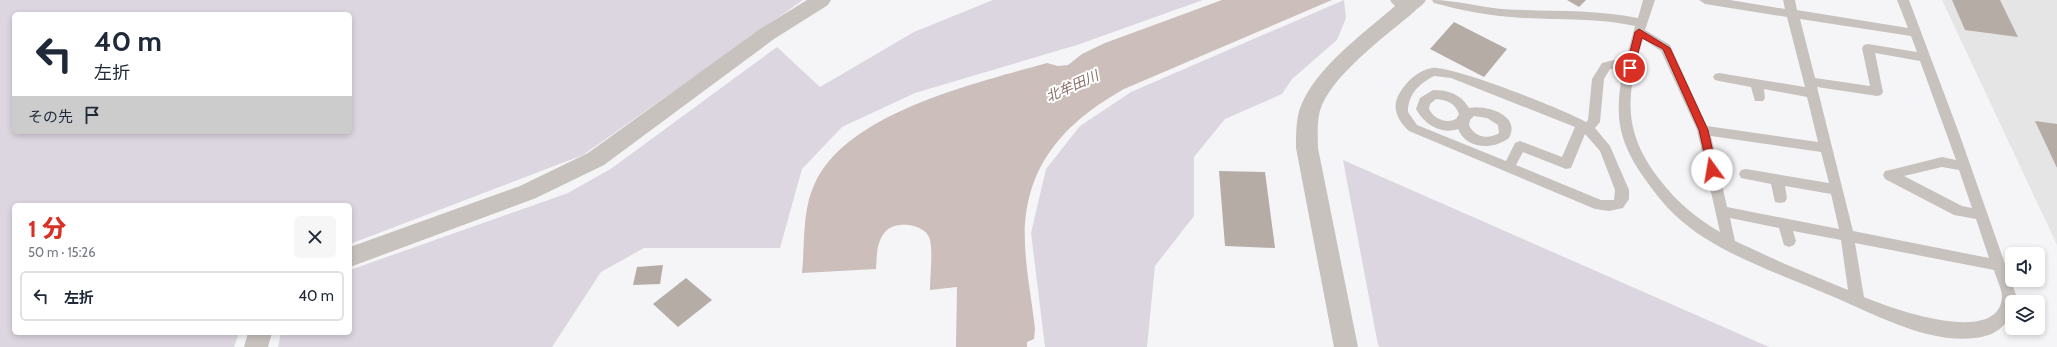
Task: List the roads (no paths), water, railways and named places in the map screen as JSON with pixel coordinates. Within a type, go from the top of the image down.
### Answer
[{"type":"street","points":[[352,256],[528,192],[596,159],[767,34],[820,0]]},
{"type":"street","points":[[1346,347],[1307,148],[1307,123],[1312,105],[1322,89],[1341,68],[1408,2]]},
{"type":"street","points":[[256,347],[259,335]]},
{"type":"lane","points":[[1438,0],[1456,6],[1490,12],[1610,17],[1640,28],[1666,48],[1703,130],[1729,244]]},
{"type":"lane","points":[[1649,0],[1630,68],[1626,86],[1623,114],[1628,139],[1667,199],[1686,218],[1729,244],[1787,271],[1917,324],[1955,332],[1984,330],[2000,321],[2007,310],[2009,295],[2000,266],[1903,0]]},
{"type":"lane","points":[[1705,0],[1916,33]]},
{"type":"lane","points":[[1789,0],[1837,190],[1857,300]]},
{"type":"lane","points":[[1718,77],[1757,84],[1878,92],[1868,48],[1925,58]]},
{"type":"lane","points":[[1509,167],[1520,146],[1566,164],[1584,126],[1594,122],[1598,79],[1606,66],[1614,64],[1630,68]]},
{"type":"lane","points":[[1433,72],[1442,72],[1584,126],[1605,149],[1622,190],[1622,198],[1618,204],[1609,206],[1600,205],[1413,128],[1407,123],[1400,108],[1406,95],[1416,81],[1425,75],[1433,72]]},
{"type":"lane","points":[[1757,84],[1759,98]]},
{"type":"lane","points":[[1406,95],[1423,102]]},
{"type":"lane","points":[[1464,119],[1456,125],[1443,126],[1436,124],[1425,116],[1422,106],[1423,102],[1432,95],[1447,96],[1454,99],[1464,108],[1464,119],[1464,129],[1468,134],[1478,140],[1488,142],[1501,139],[1506,131],[1502,121],[1484,112],[1471,112],[1464,119]]},
{"type":"lane","points":[[1703,130],[1827,148]]},
{"type":"lane","points":[[1472,152],[1478,140]]},
{"type":"lane","points":[[1964,166],[1942,162],[1890,176],[1959,211],[1981,214]]},
{"type":"lane","points":[[1746,174],[1837,190]]},
{"type":"lane","points":[[1777,179],[1780,198]]},
{"type":"lane","points":[[1721,211],[1846,234],[2000,266]]},
{"type":"lane","points":[[1785,223],[1789,241]]},
{"type":"water","name":"北牟田川","points":[[1222,0],[1332,0],[1124,89],[1082,117],[1065,134],[1050,152],[1039,171],[1030,193],[1026,217],[1025,244],[1035,329],[1034,339],[1027,342],[1027,347],[956,347],[957,287],[930,290],[930,240],[928,235],[923,230],[911,225],[897,226],[886,231],[880,240],[876,269],[802,273],[806,215],[811,193],[815,183],[832,158],[855,137],[884,119],[917,104],[986,80],[1047,63],[1058,66],[1068,65],[1082,54],[1105,43]]}]
